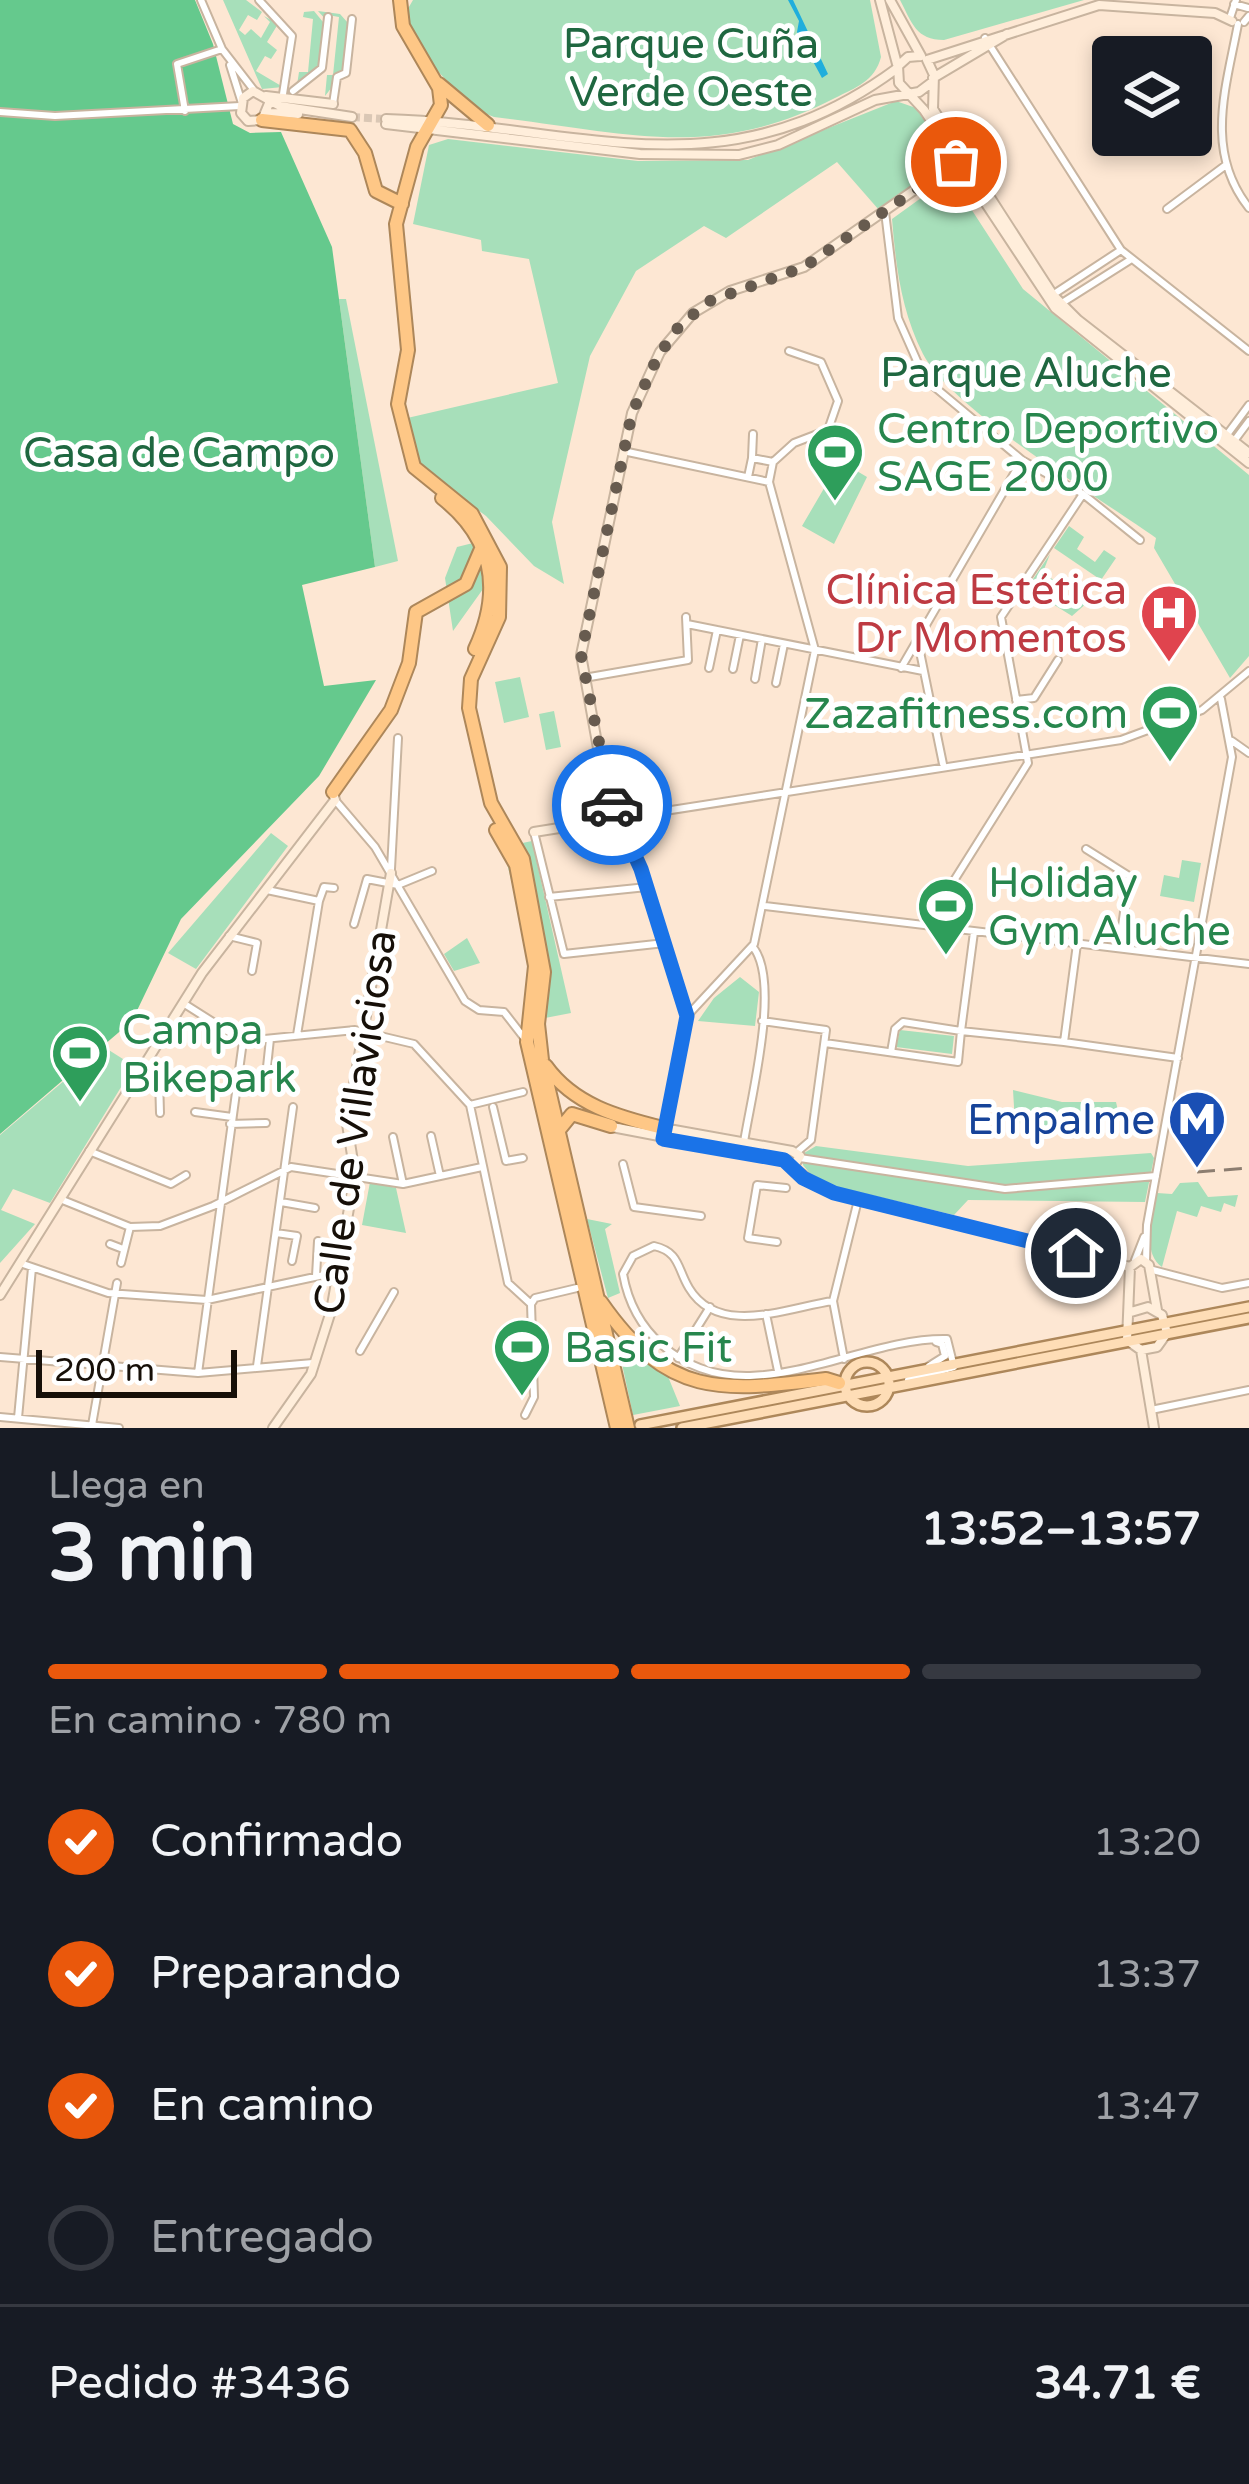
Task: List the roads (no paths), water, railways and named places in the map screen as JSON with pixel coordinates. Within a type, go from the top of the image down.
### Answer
[{"type":"highway","points":[[397,0],[403,26],[436,82],[441,105],[428,124]]},
{"type":"highway","points":[[397,0],[399,37],[434,89],[436,104],[417,147],[389,238],[400,357],[391,393],[404,459],[414,478],[466,520],[492,574],[492,607],[467,667],[462,706],[488,817],[516,865],[536,966],[533,1040],[617,1428]]},
{"type":"highway","points":[[436,82],[488,125]]},
{"type":"highway","points":[[265,117],[350,130],[365,153],[376,191],[398,202]]},
{"type":"highway","points":[[398,202],[396,233],[408,350],[397,396],[409,454],[423,476],[481,525],[501,574],[499,617],[474,670],[468,698],[491,803],[523,859],[545,984],[533,1040],[542,1060],[597,1296],[634,1427]]},
{"type":"highway","points":[[334,796],[397,698],[416,612],[466,584],[481,544]]},
{"type":"highway","points":[[542,1060],[561,1086],[611,1126]]},
{"type":"highway","points":[[558,1131],[572,1114],[599,1115],[663,1133]]},
{"type":"highway","points":[[597,1296],[635,1346],[695,1381],[740,1390],[826,1379],[843,1386]]},
{"type":"main road","points":[[888,1380],[901,1383],[1249,1307]]},
{"type":"main road","points":[[1166,1327],[1249,1318]]},
{"type":"main road","points":[[634,1427],[888,1380],[929,1366],[1126,1335]]},
{"type":"main road","points":[[843,1386],[854,1402],[868,1406],[882,1400],[888,1380]]},
{"type":"main road","points":[[682,1428],[843,1386]]},
{"type":"street","points":[[201,0],[248,121],[265,117],[352,119],[265,96],[225,52]]},
{"type":"street","points":[[259,0],[287,26],[294,44],[288,93]]},
{"type":"street","points":[[880,0],[899,64],[899,83],[960,159],[1050,297],[1083,334],[1249,453]]},
{"type":"street","points":[[890,0],[924,58],[932,80],[933,109],[960,159]]},
{"type":"street","points":[[1215,13],[1234,3]]},
{"type":"street","points":[[1234,3],[1245,15]]},
{"type":"street","points":[[1234,3],[1245,15]]},
{"type":"street","points":[[386,122],[488,125],[644,145],[740,142],[776,133],[866,93],[899,64],[1099,5],[1245,15]]},
{"type":"street","points":[[1245,15],[1221,113],[1226,165],[1249,208]]},
{"type":"street","points":[[288,93],[322,68],[328,17]]},
{"type":"street","points":[[0,112],[185,111],[288,93],[333,104],[337,77],[346,73],[352,19]]},
{"type":"street","points":[[428,124],[640,154],[739,155],[778,145],[875,100],[910,92],[987,41]]},
{"type":"street","points":[[987,41],[1121,250],[1249,351]]},
{"type":"street","points":[[185,111],[177,64],[225,52]]},
{"type":"street","points":[[265,96],[265,117]]},
{"type":"street","points":[[663,1133],[687,1016],[647,887],[616,819],[584,678],[584,632],[634,410],[658,356],[693,313],[745,284],[804,267],[960,159]]},
{"type":"street","points":[[1167,209],[1226,165]]},
{"type":"street","points":[[885,212],[898,318],[925,379],[1022,460],[1083,494],[1140,540]]},
{"type":"street","points":[[1050,297],[1121,250]]},
{"type":"street","points":[[1062,303],[1130,260]]},
{"type":"street","points":[[1050,297],[1228,440],[1249,463]]},
{"type":"street","points":[[687,1016],[753,947],[815,650],[769,482],[773,463],[794,442],[828,430],[838,401],[821,362],[789,350]]},
{"type":"street","points":[[1228,440],[1249,405]]},
{"type":"street","points":[[1228,440],[1249,421]]},
{"type":"street","points":[[748,477],[753,434]]},
{"type":"street","points":[[623,451],[769,482]]},
{"type":"street","points":[[752,458],[773,463]]},
{"type":"street","points":[[901,668],[1022,460]]},
{"type":"street","points":[[926,925],[1028,763],[1001,617],[1083,494]]},
{"type":"street","points":[[584,678],[688,660],[686,621],[922,671]]},
{"type":"street","points":[[709,668],[717,630]]},
{"type":"street","points":[[733,669],[740,635]]},
{"type":"street","points":[[917,638],[944,765]]},
{"type":"street","points":[[754,679],[762,639]]},
{"type":"street","points":[[776,683],[784,644]]},
{"type":"street","points":[[1016,700],[1034,698],[1058,660]]},
{"type":"street","points":[[665,943],[564,954],[535,832],[1142,734],[1221,699],[1249,671]]},
{"type":"street","points":[[1154,1428],[1141,1350],[1126,1335],[1232,741],[1221,699]]},
{"type":"street","name":"Calle de Villaviciosa","points":[[277,1426],[315,1363],[338,1272],[355,1174],[347,1124],[393,880],[398,738]]},
{"type":"street","points":[[1232,741],[1249,753]]},
{"type":"street","points":[[0,1295],[183,1003],[334,796],[393,880],[469,1005],[512,1018],[533,1040]]},
{"type":"street","points":[[322,817],[351,817]]},
{"type":"street","points":[[1086,849],[1129,877],[1119,948]]},
{"type":"street","points":[[393,880],[432,871]]},
{"type":"street","name":"Calle de Villaviciosa","points":[[354,924],[364,882],[393,880]]},
{"type":"street","points":[[297,1035],[319,901],[324,887],[334,888]]},
{"type":"street","points":[[549,897],[647,887]]},
{"type":"street","points":[[265,890],[319,901]]},
{"type":"street","points":[[765,906],[1249,964]]},
{"type":"street","points":[[825,1043],[958,1062],[974,932]]},
{"type":"street","points":[[229,936],[257,943],[252,971]]},
{"type":"street","points":[[1064,1042],[1077,943]]},
{"type":"street","points":[[743,1144],[766,977],[753,947]]},
{"type":"street","points":[[183,1003],[243,1041],[364,1031],[414,1044],[470,1105],[508,1283],[530,1304]]},
{"type":"street","points":[[762,1021],[826,1030],[811,1140],[792,1158]]},
{"type":"street","points":[[891,1052],[895,1029],[903,1022],[1178,1058]]},
{"type":"street","points":[[266,1076],[270,1039]]},
{"type":"street","points":[[198,1373],[243,1041]]},
{"type":"street","points":[[142,1068],[159,1077],[160,1113]]},
{"type":"street","points":[[470,1105],[523,1092]]},
{"type":"street","points":[[257,1366],[293,1107]]},
{"type":"street","points":[[493,1107],[506,1161],[523,1158]]},
{"type":"street","points":[[195,1112],[266,1123]]},
{"type":"street","points":[[611,1126],[743,1144],[792,1158],[817,1186],[857,1200],[1140,1267],[1231,1286],[1249,1283]]},
{"type":"street","points":[[663,1133],[792,1158],[1005,1189],[1156,1176]]},
{"type":"street","points":[[431,1136],[440,1176]]},
{"type":"street","points":[[393,1137],[403,1184]]},
{"type":"street","points":[[89,1151],[171,1184],[186,1175]]},
{"type":"street","points":[[622,1164],[634,1207],[700,1216]]},
{"type":"street","points":[[60,1199],[130,1227],[173,1222],[285,1169],[355,1174],[403,1184],[482,1167]]},
{"type":"street","points":[[777,1242],[748,1238],[757,1186],[786,1188]]},
{"type":"street","points":[[844,1359],[833,1301],[857,1200]]},
{"type":"street","points":[[281,1202],[315,1208]]},
{"type":"street","points":[[121,1263],[130,1227]]},
{"type":"street","points":[[276,1233],[297,1236],[292,1261]]},
{"type":"street","points":[[316,1276],[318,1241]]},
{"type":"street","points":[[110,1244],[123,1249]]},
{"type":"street","points":[[833,1301],[766,1314],[728,1315],[688,1288],[678,1261],[666,1249],[644,1248],[628,1261],[623,1274],[635,1311],[650,1334],[678,1358],[722,1376],[778,1371],[947,1339],[953,1362],[949,1370],[901,1383]]},
{"type":"street","points":[[20,1263],[116,1288],[207,1300],[338,1272]]},
{"type":"street","points":[[1140,1267],[1166,1327],[1157,1347],[1141,1350]]},
{"type":"street","points":[[18,1418],[32,1268]]},
{"type":"street","points":[[92,1425],[116,1288]]},
{"type":"street","points":[[525,1415],[534,1397],[530,1304],[535,1298],[577,1288]]},
{"type":"street","points":[[360,1352],[394,1292]]},
{"type":"street","points":[[678,1358],[710,1307]]},
{"type":"street","points":[[1131,1312],[1157,1310]]},
{"type":"street","points":[[766,1314],[778,1371]]},
{"type":"street","points":[[929,1366],[944,1356],[942,1344],[932,1341]]},
{"type":"street","points":[[0,1357],[198,1373],[315,1363]]},
{"type":"street","points":[[1151,1410],[1249,1390]]},
{"type":"street","points":[[0,1417],[119,1428]]},
{"type":"water","points":[[788,0],[793,0],[828,74],[822,78],[797,32],[799,21]]},
{"type":"tunnel","points":[[352,117],[386,119]]},
{"type":"railway","points":[[1197,1172],[1249,1168]]},
{"type":"place","name":"Centro Deportivo SAGE 2000","points":[[835,503]]},
{"type":"place","name":"Clínica Estética Dr Momentos","points":[[1169,664]]},
{"type":"place","name":"Zazafitness.com","points":[[1170,764]]},
{"type":"place","name":"Holiday Gym Aluche","points":[[946,957]]},
{"type":"place","name":"Campa Bikepark","points":[[80,1104]]},
{"type":"place","name":"Empalme","points":[[1197,1170]]},
{"type":"place","name":"Basic Fit","points":[[522,1398]]},
{"type":"park label","name":"Parque Cuña Verde Oeste","points":[[691,67]]},
{"type":"park label","name":"Parque Aluche","points":[[1026,372]]},
{"type":"park label","name":"Casa de Campo","points":[[179,452]]}]
